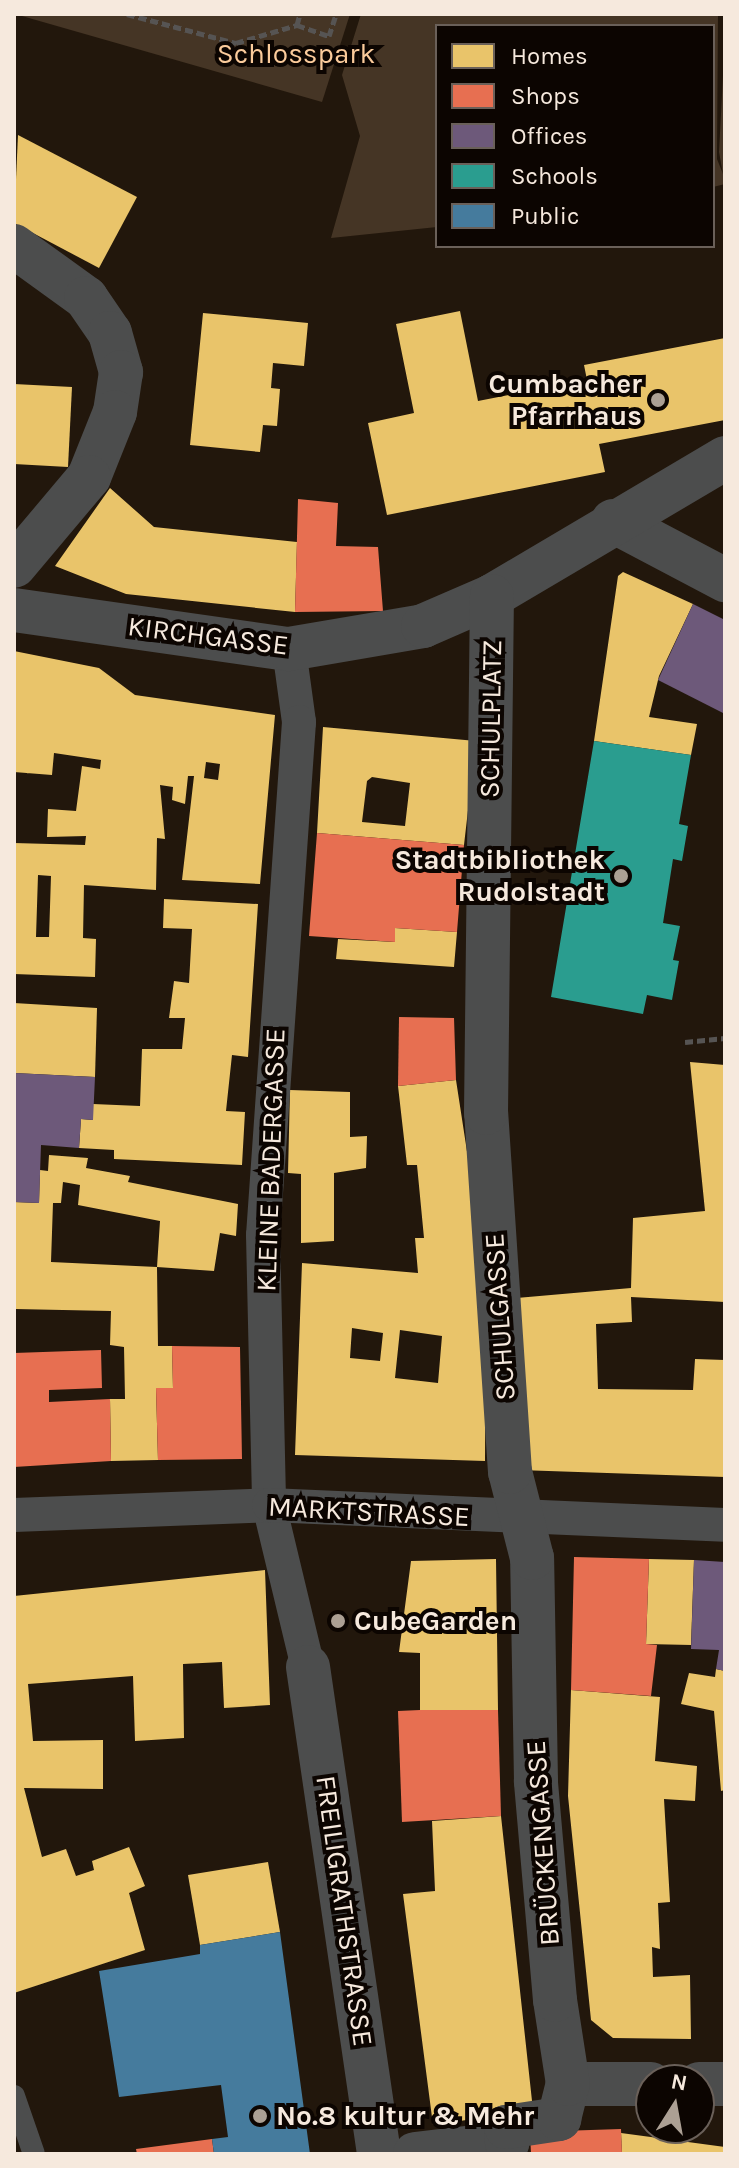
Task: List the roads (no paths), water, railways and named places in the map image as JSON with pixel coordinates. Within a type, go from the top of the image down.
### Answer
[{"type":"street","points":[[14,246],[86,298],[110,333],[121,372],[115,412],[89,477],[14,566]]},
{"type":"street","points":[[492,596],[613,521],[725,458]]},
{"type":"street","points":[[613,521],[725,580]]},
{"type":"street","name":"KIRCHGASSE","points":[[14,610],[289,649],[423,626],[492,596]]},
{"type":"street","name":"SCHULPLATZ","points":[[486,1113],[492,596]]},
{"type":"street","name":"KLEINE BADERGASSE","points":[[289,649],[299,722],[263,1235],[269,1505],[308,1667]]},
{"type":"street","name":"SCHULGASSE","points":[[486,1113],[510,1472],[524,1520]]},
{"type":"street","name":"MARKTSTRASSE","points":[[14,1515],[269,1505],[524,1520],[725,1525]]},
{"type":"street","name":"BRÜCKENGASSE","points":[[524,1520],[532,1558],[536,1781],[544,1893],[568,2084]]},
{"type":"street","name":"FREILIGRATHSTRASSE","points":[[308,1667],[379,2154]]},
{"type":"street","points":[[415,2154],[507,2143],[506,2127],[559,2119],[568,2084],[635,2084]]},
{"type":"lane","points":[[14,2095],[34,2154]]},
{"type":"place","name":"Cumbacher Pfarrhaus","points":[[658,400]]},
{"type":"place","name":"Stadtbibliothek Rudolstadt","points":[[621,876]]},
{"type":"place","name":"CubeGarden","points":[[338,1621]]},
{"type":"place","name":"No.8 kultur & Mehr","points":[[260,2116]]},
{"type":"park label","name":"Schlosspark","points":[[296,54]]}]
